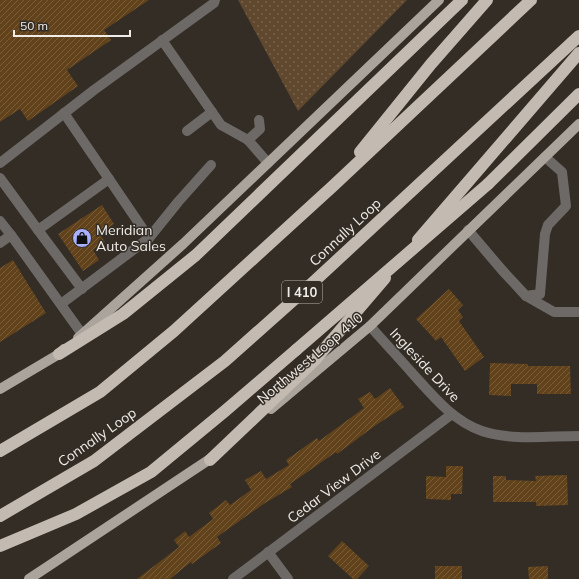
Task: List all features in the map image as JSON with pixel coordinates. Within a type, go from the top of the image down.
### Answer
[{"type":"highway","points":[[60,354],[123,314],[196,255],[462,0]]},
{"type":"highway","points":[[333,186],[431,64],[487,0]]},
{"type":"highway","points":[[0,451],[100,392],[174,331],[333,186],[531,0]]},
{"type":"highway","name":"Connally Loop","points":[[0,516],[94,461],[226,361],[579,36]]},
{"type":"highway","points":[[210,460],[314,361],[579,53]]},
{"type":"highway","points":[[0,546],[76,514],[151,472],[225,411],[488,184],[579,94]]},
{"type":"main road","points":[[0,389],[60,354],[172,254],[439,0]]},
{"type":"main road","name":"Northwest Loop 410","points":[[29,579],[210,460],[370,326],[468,230],[578,126]]},
{"type":"street","points":[[0,163],[64,113],[214,3],[215,0]]},
{"type":"street","points":[[162,40],[221,125],[248,140],[268,163]]},
{"type":"street","points":[[187,131],[212,112]]},
{"type":"street","points":[[64,113],[149,238]]},
{"type":"street","points":[[248,140],[260,129],[259,120]]},
{"type":"street","points":[[526,296],[540,294],[545,234],[548,225],[566,206],[562,172],[545,157]]},
{"type":"street","points":[[61,304],[149,238],[178,202],[211,165]]},
{"type":"street","points":[[0,178],[82,289]]},
{"type":"street","points":[[38,230],[109,179]]},
{"type":"street","points":[[0,221],[82,334]]},
{"type":"street","points":[[468,230],[526,296],[554,312],[579,312]]},
{"type":"street","points":[[0,243],[11,235]]},
{"type":"street","name":"Ingleside Drive","points":[[370,326],[436,399],[452,414],[466,424],[482,431],[500,435],[579,436]]},
{"type":"street","name":"Cedar View Drive","points":[[233,579],[452,414]]},
{"type":"street","points":[[268,552],[288,579]]},
{"type":"shaded area","points":[[238,0],[407,0],[298,111]]},
{"type":"building","points":[[0,0],[149,0],[104,30],[111,40],[67,70],[78,86],[28,121],[20,109],[0,122]]},
{"type":"building","name":"Meridian Auto Sales","points":[[102,205],[114,224],[100,234],[105,242],[93,250],[99,260],[83,271],[58,234]]},
{"type":"building","points":[[13,260],[46,313],[0,342],[0,268]]},
{"type":"building","points":[[449,289],[463,305],[458,310],[463,317],[459,321],[484,357],[465,371],[441,337],[436,341],[416,319]]},
{"type":"building","points":[[490,363],[528,364],[528,366],[570,366],[571,394],[537,394],[537,384],[511,384],[511,396],[489,395]]},
{"type":"building","points":[[390,388],[404,407],[376,425],[337,454],[336,452],[290,484],[292,487],[265,503],[217,537],[221,543],[192,564],[191,562],[170,579],[137,579],[179,547],[174,540],[185,531],[189,537],[213,519],[209,513],[226,500],[230,505],[251,490],[245,480],[261,471],[266,479],[289,465],[286,460],[317,438],[319,441],[364,408],[358,399],[370,392],[375,399]]},
{"type":"building","points":[[446,466],[463,466],[462,494],[451,494],[451,500],[426,499],[426,476],[446,477]]},
{"type":"building","points":[[567,475],[568,505],[536,506],[536,502],[493,502],[493,476],[506,476],[506,480],[536,481],[535,476]]},
{"type":"building","points":[[342,541],[369,566],[357,579],[353,579],[328,556]]},
{"type":"building","points":[[435,566],[462,566],[462,579],[435,579]]},
{"type":"building","points":[[548,566],[548,579],[529,579],[528,567]]},
{"type":"place","name":"Meridian Auto Sales","points":[[82,238]]}]
